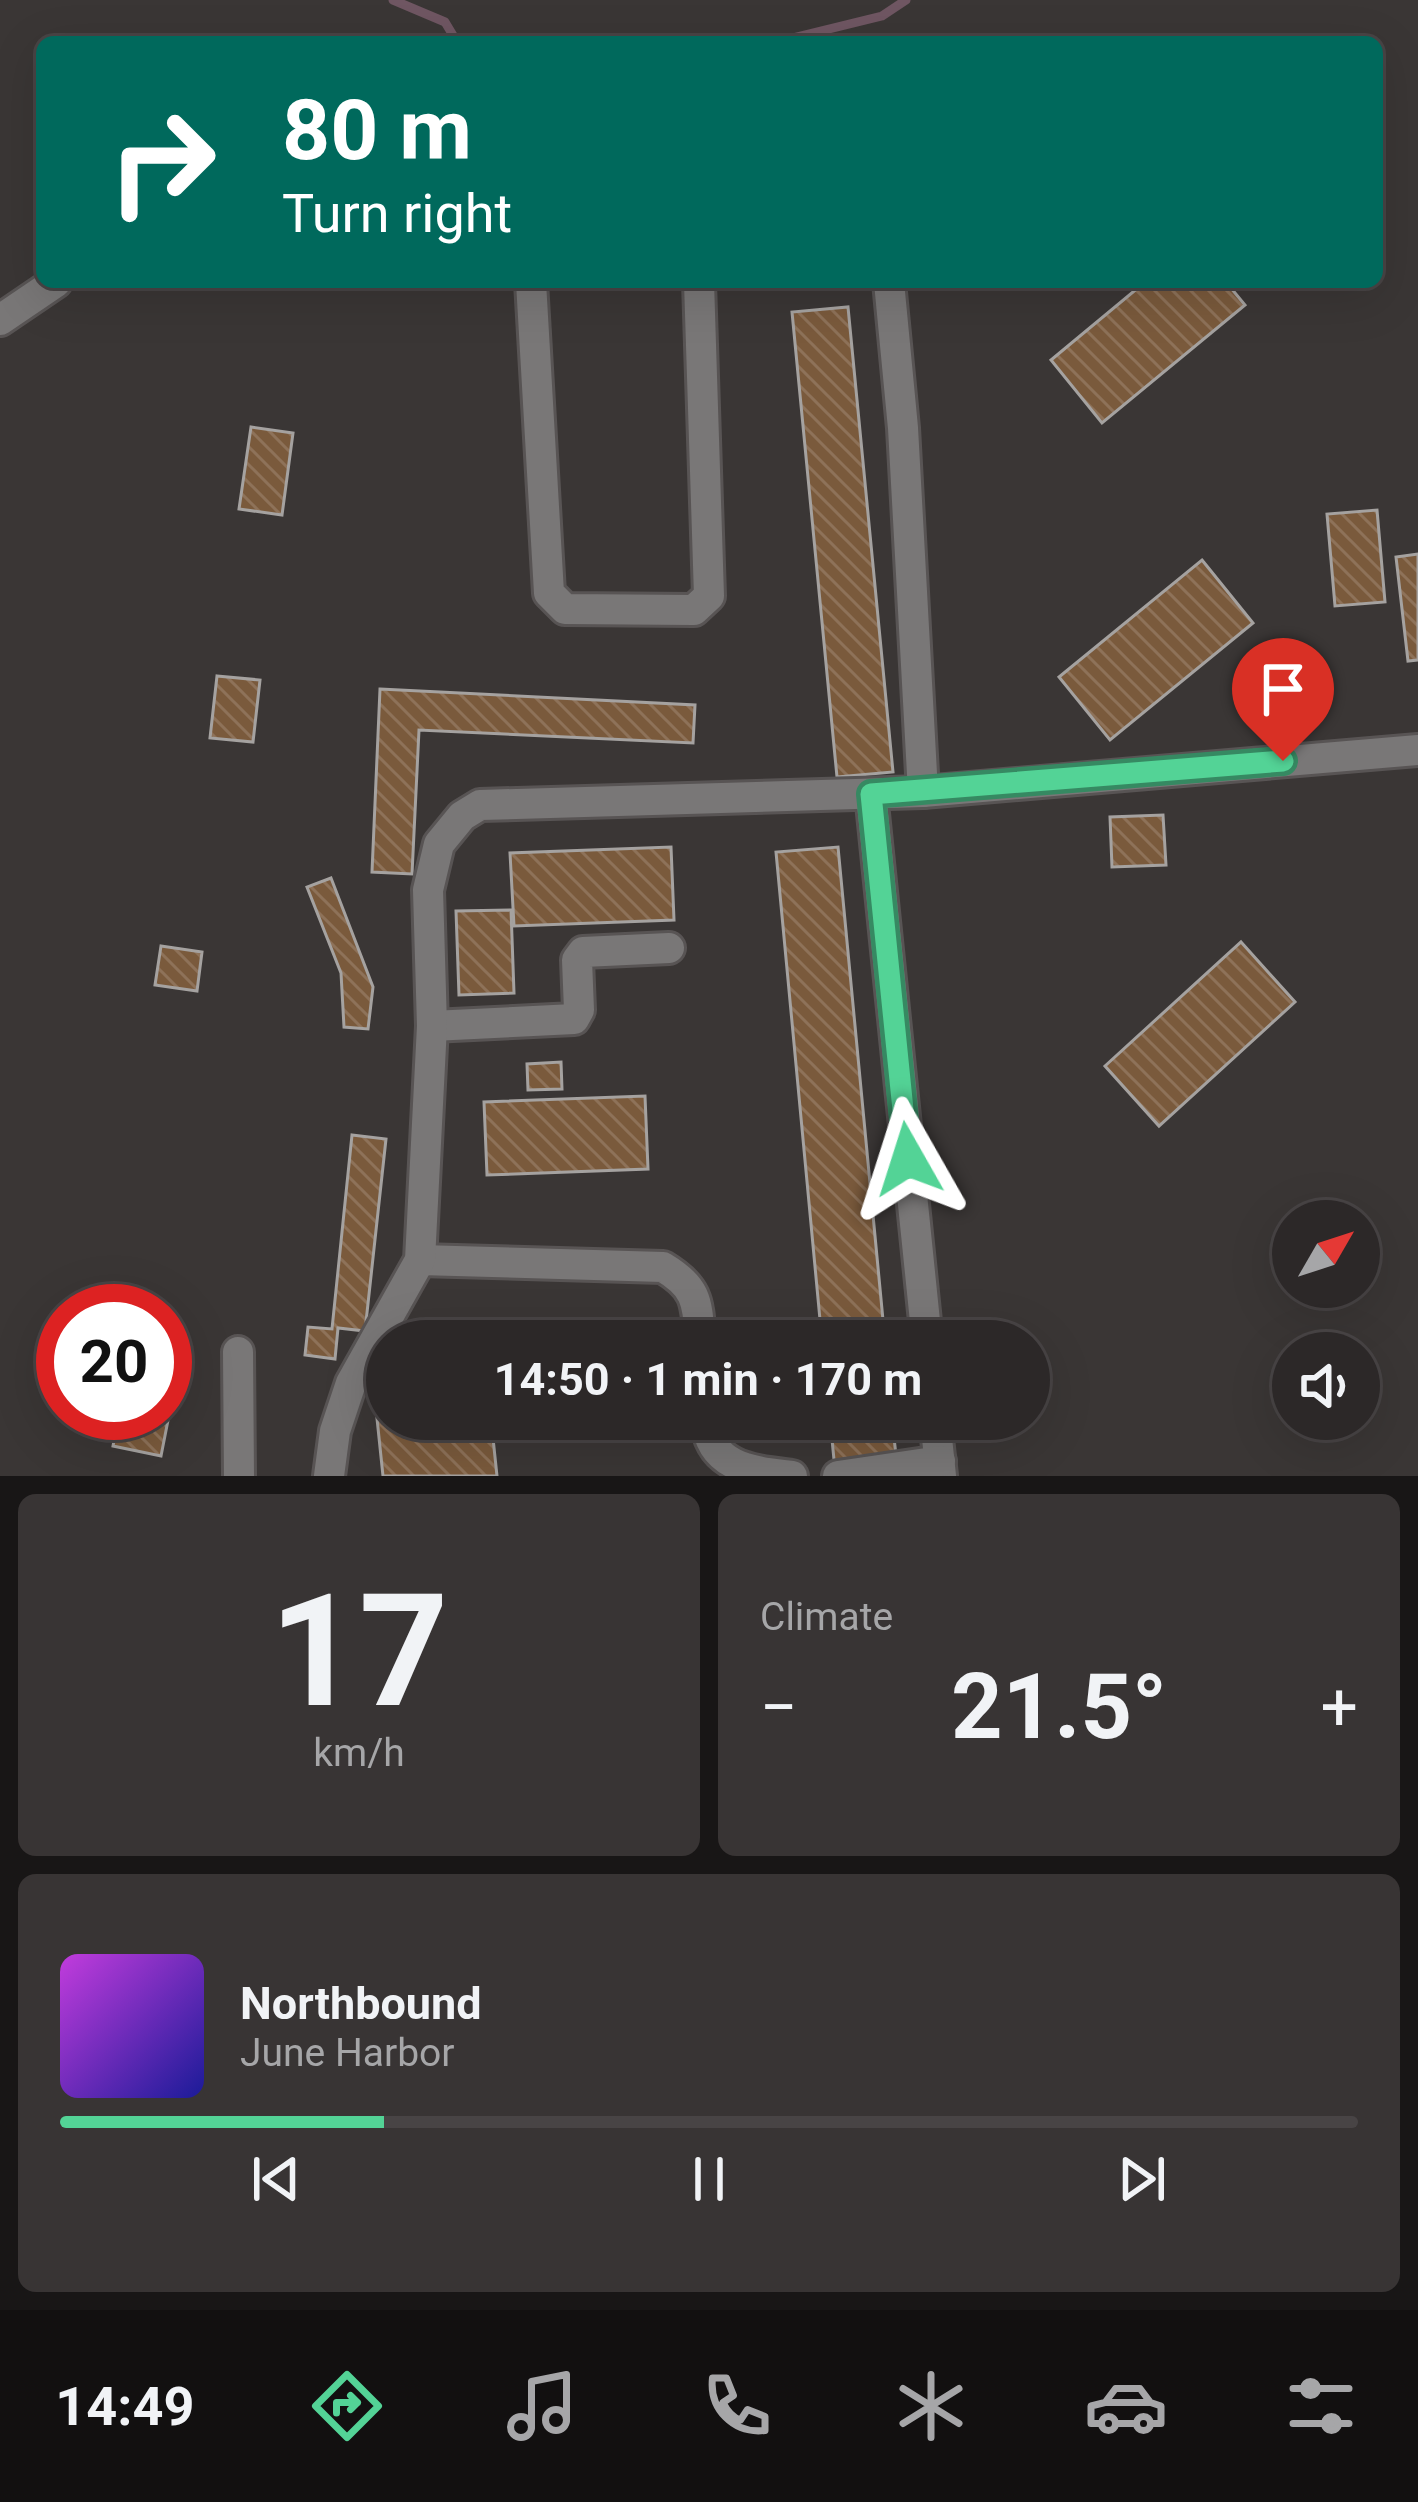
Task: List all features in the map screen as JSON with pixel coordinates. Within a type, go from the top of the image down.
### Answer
[{"type":"street","points":[[0,320],[47,288]]},
{"type":"street","points":[[532,288],[548,592],[565,609],[694,610],[710,596],[699,288]]},
{"type":"street","points":[[890,288],[903,428],[923,792]]},
{"type":"street","points":[[329,1476],[335,1431],[351,1383],[419,1260],[432,1026],[428,890],[439,844],[462,816],[480,805],[923,792],[1418,750]]},
{"type":"street","points":[[871,794],[925,1320]]},
{"type":"street","points":[[432,1026],[574,1019],[579,1010],[577,960],[583,952],[669,948]]},
{"type":"street","points":[[419,1260],[663,1267],[688,1282],[698,1320]]},
{"type":"street","points":[[238,1352],[239,1476]]},
{"type":"street","points":[[709,1440],[722,1458],[746,1470],[792,1476]]},
{"type":"street","points":[[838,1476],[940,1469]]},
{"type":"building","points":[[1138,288],[1231,288],[1245,305],[1102,423],[1051,360]]},
{"type":"building","points":[[848,307],[893,772],[837,777],[792,312]]},
{"type":"building","points":[[251,427],[293,433],[282,515],[239,509]]},
{"type":"building","points":[[1377,510],[1385,602],[1335,606],[1327,514]]},
{"type":"building","points":[[1418,554],[1418,660],[1408,661],[1396,557]]},
{"type":"building","points":[[1202,560],[1253,623],[1110,740],[1059,677]]},
{"type":"building","points":[[217,676],[260,680],[253,742],[210,738]]},
{"type":"building","points":[[380,689],[695,705],[693,743],[419,730],[412,874],[372,872]]},
{"type":"building","points":[[1163,815],[1166,865],[1112,867],[1110,817]]},
{"type":"building","points":[[671,847],[674,920],[514,926],[510,853]]},
{"type":"building","points":[[838,847],[883,1320],[820,1320],[776,852]]},
{"type":"building","points":[[331,878],[373,987],[368,1029],[344,1027],[341,973],[307,887]]},
{"type":"building","points":[[511,910],[514,993],[459,995],[456,911]]},
{"type":"building","points":[[1241,942],[1295,1002],[1159,1126],[1105,1066]]},
{"type":"building","points":[[161,946],[202,952],[197,991],[155,985]]},
{"type":"building","points":[[561,1062],[562,1089],[528,1090],[527,1064]]},
{"type":"building","points":[[645,1096],[648,1169],[487,1175],[484,1102]]},
{"type":"building","points":[[352,1135],[386,1139],[365,1331],[338,1328],[335,1359],[305,1355],[308,1327],[332,1329]]},
{"type":"building","points":[[114,1440],[164,1440],[161,1456],[113,1446]]},
{"type":"building","points":[[379,1440],[493,1440],[497,1476],[383,1476]]},
{"type":"building","points":[[832,1440],[894,1440],[897,1465],[835,1470]]},
{"type":"waterway","points":[[393,0],[445,22],[453,36]]},
{"type":"waterway","points":[[800,36],[882,16],[906,0]]},
{"type":"route","points":[[908,1159],[871,794],[1283,761]]}]
